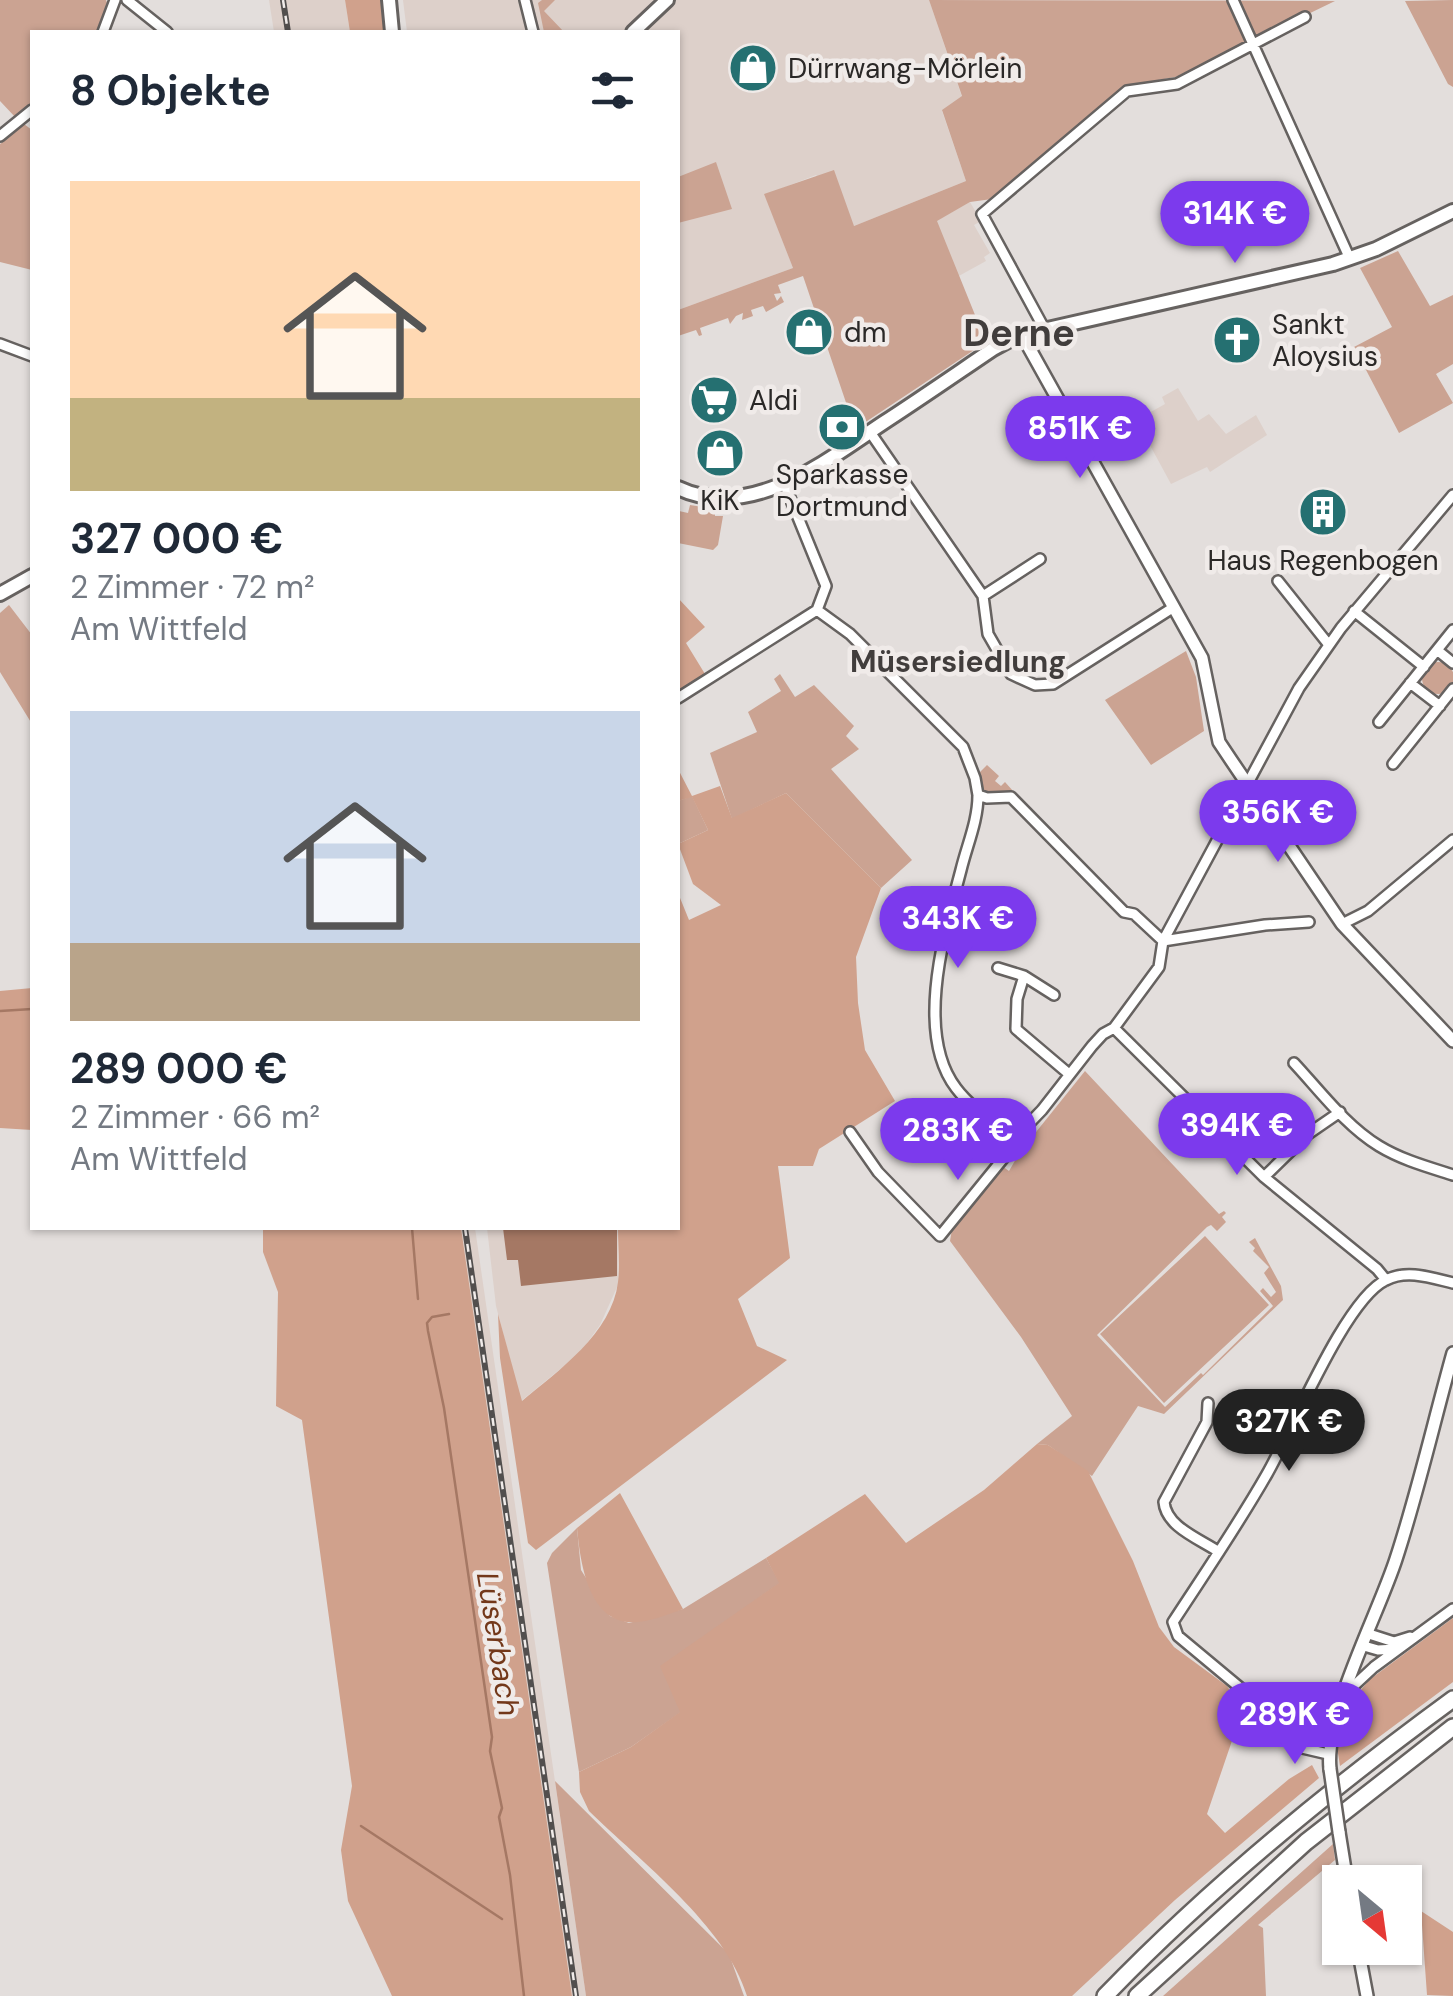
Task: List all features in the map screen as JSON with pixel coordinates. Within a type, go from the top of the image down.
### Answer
[{"type":"highway","points":[[1105,1996],[1240,1868],[1344,1781],[1453,1698]]},
{"type":"highway","points":[[1137,1996],[1306,1842],[1453,1727]]},
{"type":"main road","points":[[388,0],[392,30]]},
{"type":"main road","points":[[635,30],[667,0]]},
{"type":"main road","points":[[680,489],[703,497],[729,497],[784,483],[813,470],[993,349],[1022,335],[1350,258],[1453,211]]},
{"type":"main road","points":[[0,594],[30,577]]},
{"type":"street","points":[[105,30],[115,0]]},
{"type":"street","points":[[127,0],[164,30]]},
{"type":"street","points":[[526,0],[533,30]]},
{"type":"street","points":[[1233,0],[1350,258]]},
{"type":"street","points":[[1045,330],[982,214],[1127,91],[1177,84],[1305,17]]},
{"type":"street","points":[[0,136],[30,112]]},
{"type":"street","points":[[1022,335],[1202,658],[1219,742],[1342,924],[1453,1040]]},
{"type":"street","points":[[0,344],[30,355]]},
{"type":"street","points":[[870,432],[983,596],[988,634],[1011,674],[1036,685],[1053,684],[1174,608]]},
{"type":"street","points":[[680,697],[817,610],[826,586],[784,483]]},
{"type":"street","points":[[850,1132],[878,1172],[940,1236],[1006,1155],[1014,1139],[1103,1034],[1114,1028],[1159,966],[1162,941],[1299,688],[1354,612],[1453,495]]},
{"type":"street","points":[[983,596],[1040,559]]},
{"type":"street","points":[[1278,581],[1328,645]]},
{"type":"street","points":[[817,610],[850,634],[963,747],[975,778],[978,813],[940,962],[936,1036],[944,1071],[954,1087],[1014,1139]]},
{"type":"street","points":[[1354,612],[1424,667]]},
{"type":"street","points":[[1379,722],[1453,630]]},
{"type":"street","points":[[1437,650],[1453,663]]},
{"type":"street","points":[[1410,683],[1440,706]]},
{"type":"street","points":[[1393,764],[1453,689]]},
{"type":"street","points":[[978,794],[987,798],[1011,797],[1124,912],[1134,914],[1162,941]]},
{"type":"street","points":[[1342,924],[1386,897],[1453,840]]},
{"type":"street","points":[[1279,911],[1280,923]]},
{"type":"street","points":[[1162,941],[1309,922]]},
{"type":"street","points":[[998,968],[1024,976],[1054,994]]},
{"type":"street","points":[[1024,976],[1016,1029],[1070,1074]]},
{"type":"street","points":[[1114,1028],[1264,1177],[1386,1280]]},
{"type":"street","points":[[1294,1062],[1362,1133],[1391,1153],[1453,1175]]},
{"type":"street","points":[[1264,1177],[1308,1134],[1340,1112]]},
{"type":"street","points":[[1329,1748],[1301,1749],[1290,1734],[1173,1629],[1173,1622],[1268,1473],[1352,1313],[1386,1280],[1411,1275],[1453,1283]]},
{"type":"street","points":[[1345,1865],[1329,1748],[1345,1694],[1397,1557],[1446,1402],[1453,1353]]},
{"type":"street","points":[[1208,1403],[1207,1422],[1164,1502],[1172,1522],[1219,1552]]},
{"type":"street","points":[[1345,1694],[1453,1609]]},
{"type":"street","points":[[1366,1640],[1394,1642],[1413,1637]]},
{"type":"street","points":[[1366,1640],[1378,1650],[1399,1648]]},
{"type":"street","points":[[1361,1965],[1367,1996]]},
{"type":"shaded area","points":[[0,0],[106,0],[99,30],[30,30],[30,107],[16,118],[0,101]]},
{"type":"shaded area","points":[[269,0],[345,0],[350,30],[274,30]]},
{"type":"shaded area","points":[[345,0],[382,0],[385,30],[350,30]]},
{"type":"shaded area","points":[[403,0],[929,0],[962,97],[942,111],[966,181],[854,226],[816,175],[765,195],[793,268],[680,309],[680,30],[407,30]]},
{"type":"shaded area","points":[[555,0],[544,11],[562,30],[544,30],[538,3]]},
{"type":"shaded area","points":[[929,0],[1335,1],[1180,76],[1127,86],[992,199],[970,202],[937,221],[986,342],[855,429],[803,276],[778,285],[781,293],[774,294],[777,301],[781,296],[784,302],[766,312],[763,306],[751,310],[753,316],[742,320],[743,313],[730,324],[728,318],[700,328],[702,335],[696,330],[680,335],[680,309],[793,268],[764,194],[834,170],[854,226],[966,181],[942,110],[962,96]]},
{"type":"shaded area","points":[[1453,0],[1453,87],[1405,1]]},
{"type":"shaded area","points":[[24,124],[30,128],[30,270],[0,262],[0,144]]},
{"type":"shaded area","points":[[716,162],[732,209],[680,222],[680,176]]},
{"type":"shaded area","points":[[970,202],[981,221],[974,225],[990,253],[984,257],[986,261],[957,277],[936,221]]},
{"type":"shaded area","points":[[1398,251],[1430,306],[1453,295],[1453,364],[1436,374],[1453,403],[1399,433],[1354,347],[1392,327],[1360,268]]},
{"type":"shaded area","points":[[1178,388],[1198,421],[1209,414],[1226,434],[1256,415],[1267,435],[1210,472],[1207,467],[1171,484],[1133,414],[1136,412],[1140,418],[1165,404],[1162,397]]},
{"type":"shaded area","points":[[690,505],[715,509],[715,516],[723,516],[718,545],[713,550],[680,543],[680,511],[688,513]]},
{"type":"shaded area","points":[[680,600],[705,627],[686,643],[705,674],[680,690]]},
{"type":"shaded area","points":[[9,605],[30,632],[30,721],[0,672],[0,613]]},
{"type":"shaded area","points":[[1186,651],[1196,677],[1204,731],[1151,765],[1105,700]]},
{"type":"shaded area","points":[[1438,662],[1449,667],[1454,678],[1449,689],[1438,694],[1427,689],[1422,678],[1427,667]]},
{"type":"shaded area","points":[[780,674],[795,697],[814,685],[854,726],[846,736],[859,749],[831,769],[912,860],[881,888],[786,793],[732,819],[710,753],[757,732],[748,712],[781,691],[774,679]]},
{"type":"shaded area","points":[[987,765],[999,776],[995,781],[1001,786],[1005,782],[1013,791],[1010,795],[989,795],[983,790],[978,774]]},
{"type":"shaded area","points":[[680,773],[692,796],[720,786],[732,818],[786,793],[881,888],[856,957],[858,1003],[865,1050],[895,1101],[819,1149],[813,1166],[778,1166],[790,1258],[738,1299],[757,1346],[787,1360],[536,1550],[528,1543],[500,1358],[498,1314],[522,1401],[581,1349],[606,1318],[618,1282],[618,1230],[680,1230],[680,898],[689,920],[721,905],[693,884],[680,849],[680,843],[708,830],[692,797],[680,800]]},
{"type":"shaded area","points":[[692,796],[708,830],[680,843],[680,800]]},
{"type":"shaded area","points":[[30,988],[30,1130],[0,1128],[0,991]]},
{"type":"shaded area","points":[[1085,1071],[1219,1214],[1226,1213],[1222,1217],[1226,1222],[1217,1231],[1211,1225],[1207,1227],[1097,1335],[1165,1407],[1273,1306],[1260,1291],[1263,1288],[1271,1297],[1276,1292],[1264,1273],[1269,1267],[1249,1242],[1255,1238],[1281,1286],[1283,1300],[1164,1414],[1138,1406],[1092,1476],[1048,1445],[1037,1444],[1072,1416],[1021,1337],[950,1241],[952,1229],[1002,1166],[1009,1171]]},
{"type":"shaded area","points":[[263,1230],[461,1230],[572,1996],[392,1996],[348,1901],[341,1850],[352,1786],[302,1420],[276,1406],[278,1292],[263,1252]]},
{"type":"shaded area","points":[[461,1230],[475,1230],[586,1996],[572,1996]]},
{"type":"shaded area","points":[[487,1230],[618,1230],[618,1285],[600,1325],[580,1353],[521,1401],[496,1306]]},
{"type":"shaded area","points":[[503,1230],[617,1230],[617,1276],[521,1286],[518,1260],[507,1260]]},
{"type":"shaded area","points":[[1205,1236],[1269,1305],[1164,1403],[1100,1334]]},
{"type":"shaded area","points":[[1037,1444],[1048,1445],[1088,1471],[1133,1561],[1159,1627],[1174,1647],[1227,1686],[1238,1703],[1236,1729],[1207,1814],[1225,1833],[1289,1779],[1312,1765],[1319,1778],[1175,1900],[1072,1996],[747,1996],[721,1945],[701,1920],[589,1811],[580,1792],[579,1772],[631,1747],[680,1712],[660,1666],[779,1583],[766,1558],[865,1494],[906,1543],[984,1490]]},
{"type":"shaded area","points":[[620,1493],[683,1609],[627,1622],[613,1618],[594,1598],[580,1555],[577,1528]]},
{"type":"shaded area","points":[[577,1528],[581,1570],[610,1616],[629,1623],[683,1609],[766,1558],[780,1583],[760,1597],[681,1712],[631,1747],[579,1772],[547,1563]]},
{"type":"shaded area","points":[[1453,1618],[1453,1682],[1340,1766],[1337,1747],[1356,1696],[1369,1680]]},
{"type":"shaded area","points":[[555,1781],[729,1954],[744,1996],[586,1996]]},
{"type":"shaded area","points":[[1333,1844],[1335,1860],[1322,1865],[1322,1871],[1258,1925],[1263,1928],[1266,1996],[1163,1996]]},
{"type":"shaded area","points":[[1422,1912],[1453,1932],[1453,1996],[1427,1995]]},
{"type":"waterway","points":[[0,1011],[30,1009]]},
{"type":"waterway","points":[[412,1230],[418,1299]]},
{"type":"waterway","name":"Lüserbach","points":[[449,1314],[432,1317],[427,1323],[444,1408],[492,1737],[490,1751],[502,1808],[499,1817],[524,1996]]},
{"type":"waterway","points":[[361,1826],[502,1919]]},
{"type":"railway","points":[[283,0],[288,30]]},
{"type":"railway","points":[[465,1230],[576,1996]]},
{"type":"place","name":"Dürrwang-Mörlein","points":[[753,68]]},
{"type":"place","name":"dm","points":[[809,332]]},
{"type":"place","name":"Sankt Aloysius","points":[[1237,340]]},
{"type":"place","name":"Aldi","points":[[714,400]]},
{"type":"place","name":"Sparkasse Dortmund","points":[[842,427]]},
{"type":"place","name":"KiK","points":[[720,453]]},
{"type":"place","name":"Haus Regenbogen","points":[[1323,512]]},
{"type":"district","name":"Derne","points":[[1019,333]]},
{"type":"district","name":"Müsersiedlung","points":[[958,662]]}]
